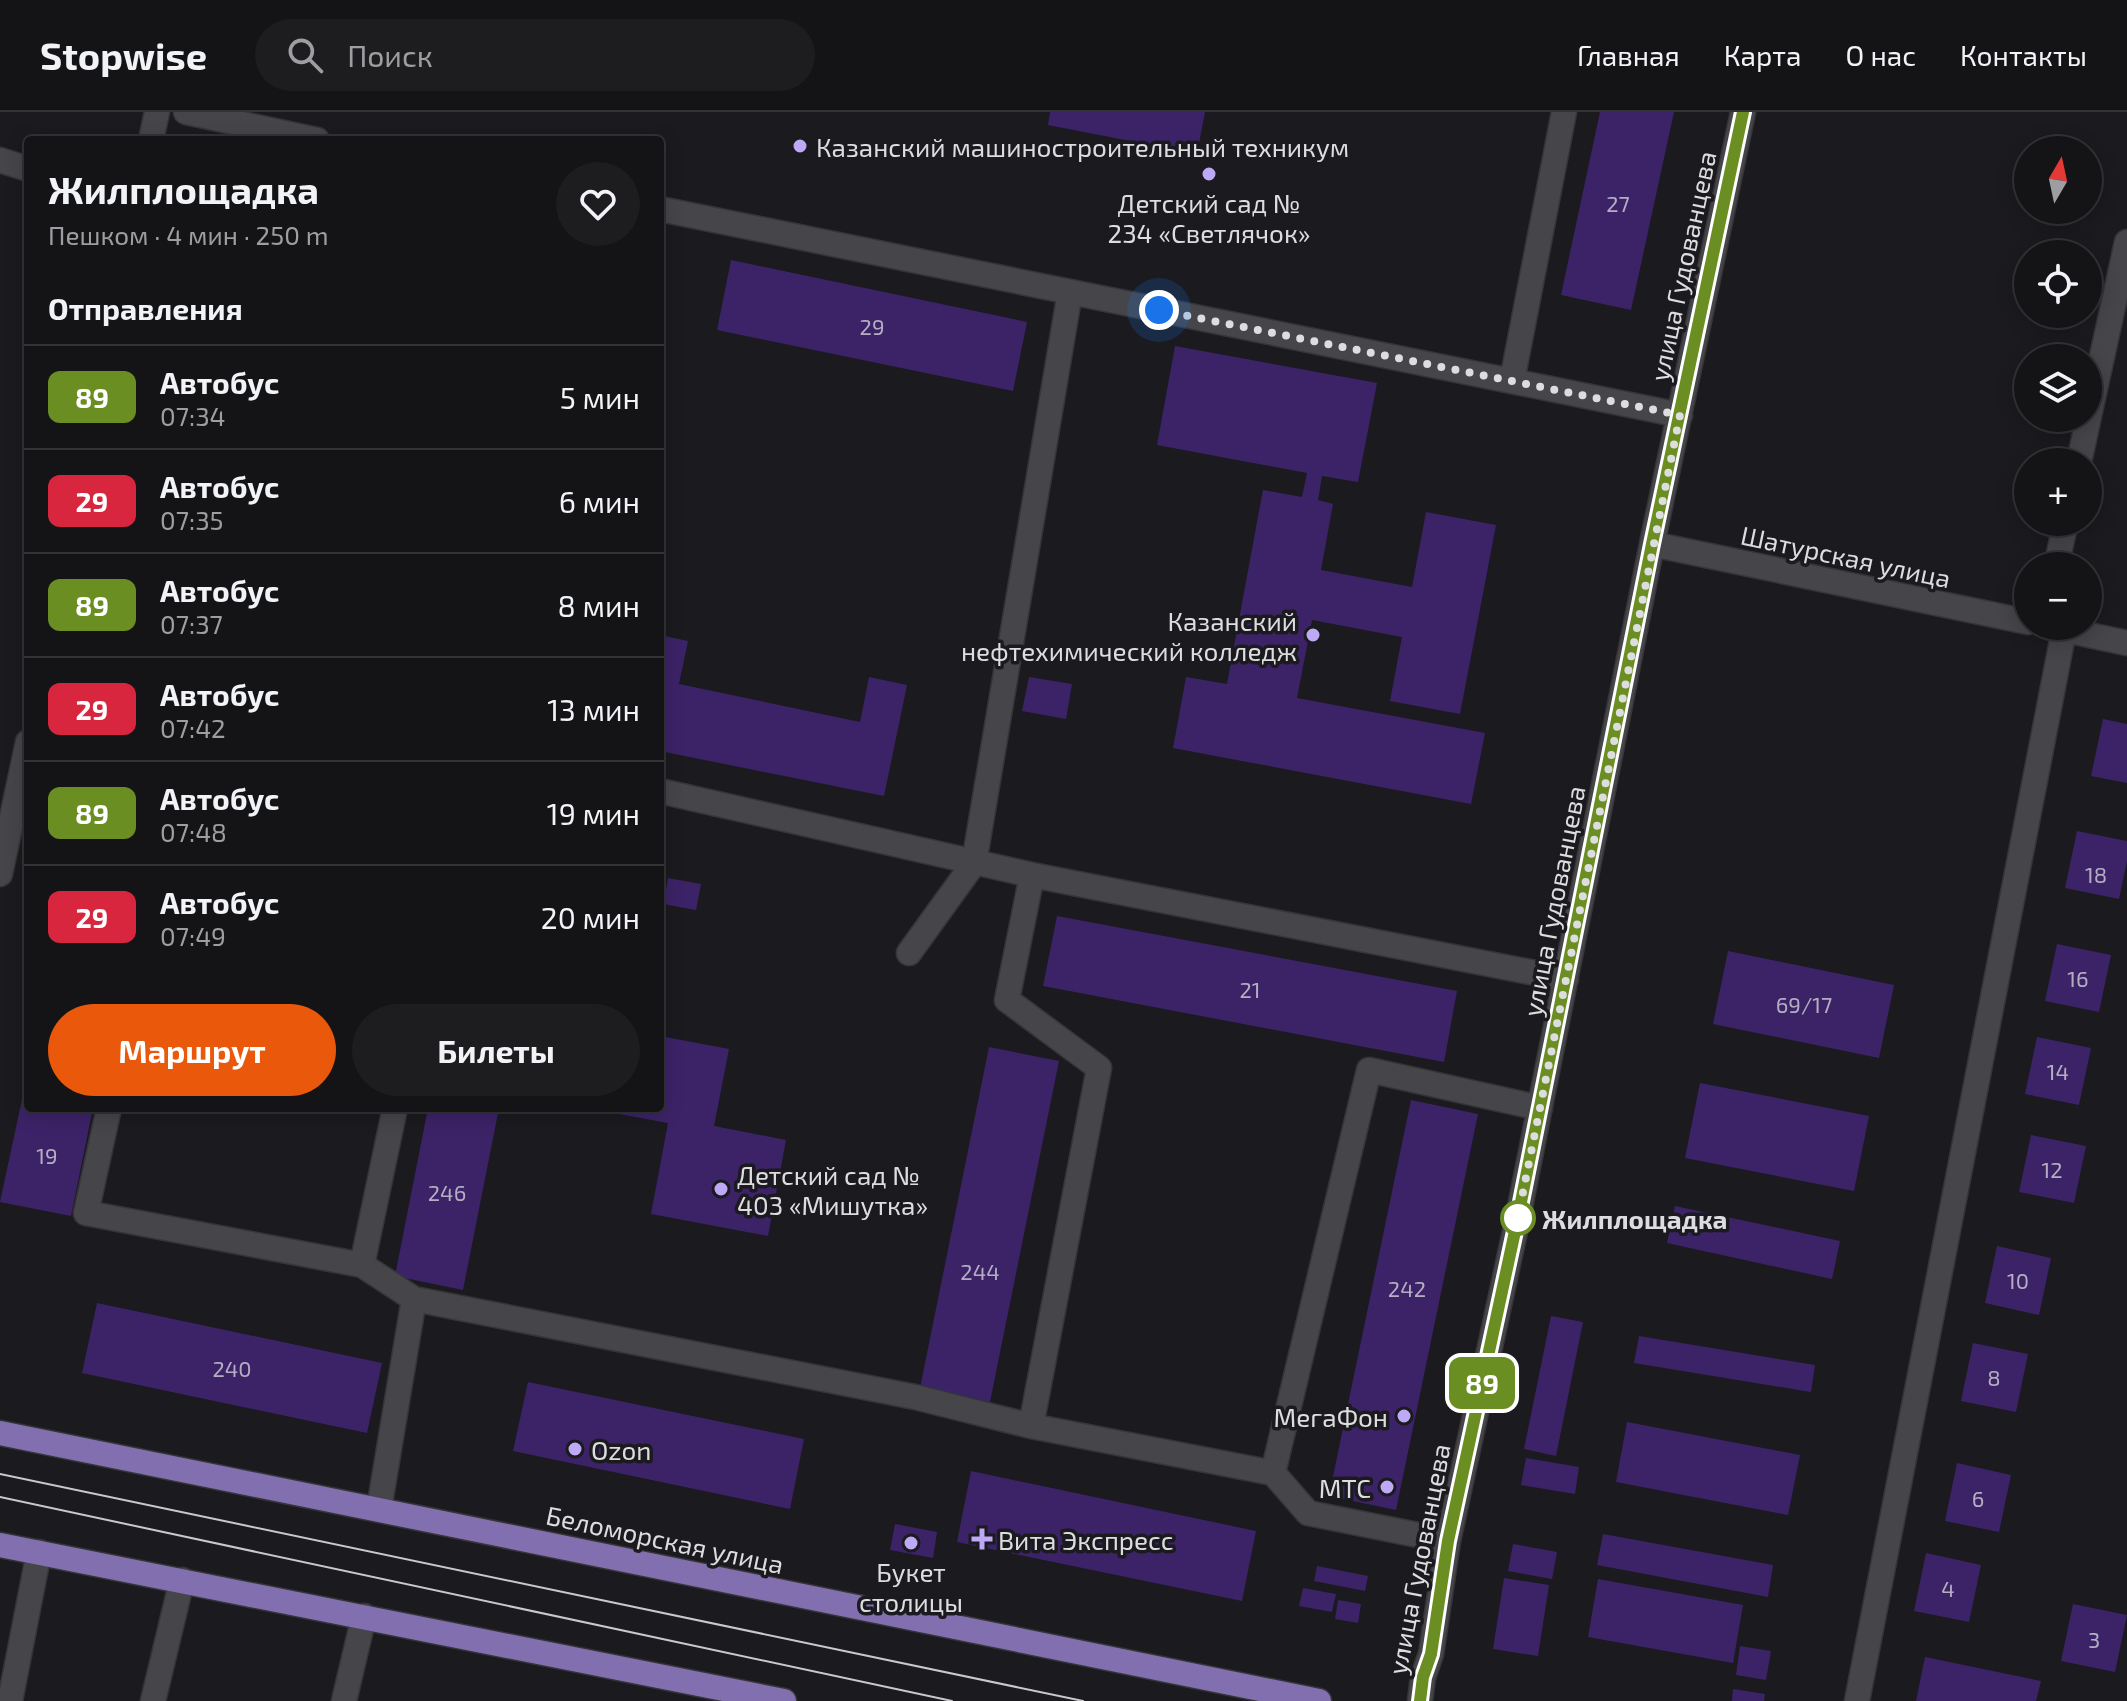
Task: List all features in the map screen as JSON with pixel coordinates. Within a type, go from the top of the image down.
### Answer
[{"type":"main road","name":"Беломорская улица","points":[[0,1433],[1319,1701]]},
{"type":"main road","points":[[0,1545],[784,1701]]},
{"type":"street","points":[[152,136],[157,112]]},
{"type":"street","points":[[186,112],[298,136]]},
{"type":"street","points":[[1512,381],[1564,112]]},
{"type":"street","name":"улица Гудованцева","points":[[1420,1701],[1423,1677],[1431,1654],[1448,1541],[1540,1108],[1652,544],[1743,112]]},
{"type":"street","points":[[0,160],[24,168]]},
{"type":"street","points":[[664,210],[1680,415]]},
{"type":"street","points":[[2082,448],[2127,242]]},
{"type":"street","points":[[909,953],[974,863],[1070,292]]},
{"type":"street","name":"Шатурская улица","points":[[1652,544],[2014,619]]},
{"type":"street","points":[[2102,637],[2127,643]]},
{"type":"street","points":[[1857,1701],[2055,640]]},
{"type":"street","points":[[0,874],[24,761]]},
{"type":"street","points":[[664,792],[974,863],[1566,979]]},
{"type":"street","points":[[1031,1426],[1099,1068],[1007,1000],[1032,875]]},
{"type":"street","points":[[1273,1473],[1369,1070],[1540,1108]]},
{"type":"street","points":[[108,1112],[86,1213],[362,1265],[414,1299],[915,1397],[1031,1426],[1273,1473],[1308,1513],[1448,1541]]},
{"type":"street","points":[[362,1265],[394,1112]]},
{"type":"street","points":[[379,1509],[414,1299]]},
{"type":"street","points":[[10,1701],[39,1552]]},
{"type":"street","points":[[153,1701],[182,1580]]},
{"type":"street","points":[[344,1701],[364,1616]]},
{"type":"building","points":[[1050,112],[1205,112],[1197,154],[1048,125]]},
{"type":"building","points":[[1600,112],[1674,112],[1631,310],[1561,295]]},
{"type":"building","points":[[731,260],[1027,322],[1013,391],[717,330]]},
{"type":"building","points":[[1175,346],[1377,383],[1358,482],[1322,476],[1318,500],[1333,504],[1321,570],[1412,587],[1426,512],[1496,525],[1460,714],[1390,701],[1402,637],[1312,620],[1297,698],[1485,733],[1471,804],[1173,748],[1186,677],[1227,684],[1263,490],[1302,497],[1307,473],[1157,445]]},
{"type":"building","points":[[664,636],[688,641],[679,684],[860,722],[869,677],[907,685],[884,796],[664,752]]},
{"type":"building","points":[[1029,677],[1072,684],[1066,719],[1022,711]]},
{"type":"building","points":[[2103,719],[2127,724],[2127,783],[2091,776]]},
{"type":"building","points":[[2077,831],[2127,841],[2127,861],[2119,899],[2065,888]]},
{"type":"building","points":[[668,878],[701,884],[696,910],[664,904]]},
{"type":"building","points":[[1057,916],[1457,991],[1444,1062],[1043,986]]},
{"type":"building","points":[[2057,944],[2111,955],[2099,1012],[2045,1001]]},
{"type":"building","points":[[1728,951],[1894,985],[1879,1058],[1713,1024]]},
{"type":"building","points":[[664,1037],[729,1049],[714,1126],[786,1140],[768,1236],[651,1214],[668,1123],[619,1114],[664,1112]]},
{"type":"building","points":[[2037,1037],[2091,1048],[2079,1105],[2025,1094]]},
{"type":"building","points":[[989,1047],[1059,1061],[990,1402],[920,1388]]},
{"type":"building","points":[[1700,1083],[1869,1116],[1854,1191],[1685,1158]]},
{"type":"building","points":[[24,1090],[24,1112],[92,1112],[71,1216],[0,1202]]},
{"type":"building","points":[[1411,1100],[1478,1114],[1396,1510],[1329,1496]]},
{"type":"building","points":[[427,1112],[498,1112],[463,1290],[395,1276]]},
{"type":"building","points":[[2031,1135],[2086,1146],[2074,1203],[2019,1192]]},
{"type":"building","points":[[1675,1206],[1840,1241],[1832,1279],[1667,1243]]},
{"type":"building","points":[[1997,1246],[2051,1258],[2039,1315],[1985,1303]]},
{"type":"building","points":[[97,1303],[382,1363],[367,1433],[82,1373]]},
{"type":"building","points":[[1551,1316],[1583,1322],[1556,1456],[1524,1449]]},
{"type":"building","points":[[1639,1336],[1815,1365],[1811,1392],[1634,1363]]},
{"type":"building","points":[[1973,1343],[2028,1354],[2016,1412],[1961,1401]]},
{"type":"building","points":[[528,1382],[804,1439],[790,1509],[513,1451]]},
{"type":"building","points":[[1627,1422],[1800,1455],[1788,1515],[1616,1482]]},
{"type":"building","points":[[1526,1458],[1579,1467],[1575,1494],[1521,1485]]},
{"type":"building","points":[[1957,1463],[2011,1475],[1999,1532],[1945,1521]]},
{"type":"building","points":[[971,1471],[1256,1531],[1242,1601],[957,1542]]},
{"type":"building","points":[[895,1524],[937,1532],[933,1558],[890,1550]]},
{"type":"building","points":[[1603,1534],[1773,1565],[1768,1597],[1597,1565]]},
{"type":"building","points":[[1513,1544],[1557,1552],[1552,1579],[1508,1571]]},
{"type":"building","points":[[1926,1553],[1981,1565],[1969,1622],[1914,1611]]},
{"type":"building","points":[[1317,1566],[1368,1576],[1365,1591],[1314,1581]]},
{"type":"building","points":[[1504,1578],[1549,1585],[1538,1656],[1493,1649]]},
{"type":"building","points":[[1598,1579],[1743,1605],[1733,1663],[1588,1637]]},
{"type":"building","points":[[1303,1588],[1336,1594],[1332,1612],[1299,1606]]},
{"type":"building","points":[[1338,1600],[1361,1604],[1358,1623],[1335,1619]]},
{"type":"building","points":[[2073,1604],[2127,1615],[2115,1672],[2061,1661]]},
{"type":"building","points":[[1740,1646],[1771,1651],[1766,1680],[1736,1675]]},
{"type":"building","points":[[1925,1657],[2041,1681],[2036,1701],[1916,1701]]},
{"type":"building","points":[[1733,1689],[1765,1694],[1764,1701],[1732,1701]]},
{"type":"tram line","points":[[0,1474],[1083,1701]]},
{"type":"tram line","points":[[0,1497],[952,1701]]},
{"type":"bus line","name":"89","points":[[1420,1701],[1423,1677],[1431,1654],[1448,1541],[1517,1222],[1652,544],[1743,112]]},
{"type":"place","name":"Казанский машиностроительный техникум","points":[[800,146]]},
{"type":"place","name":"Детский сад № 234 «Светлячок»","points":[[1209,174]]},
{"type":"place","name":"Казанский нефтехимический колледж","points":[[1313,635]]},
{"type":"place","name":"Детский сад № 403 «Мишутка»","points":[[721,1189]]},
{"type":"place","name":"Жилплощадка","points":[[1518,1218]]},
{"type":"place","name":"МегаФон","points":[[1404,1416]]},
{"type":"place","name":"Ozon","points":[[575,1449]]},
{"type":"place","name":"МТС","points":[[1387,1487]]},
{"type":"place","name":"Вита Экспресс","points":[[982,1539]]},
{"type":"place","name":"Букет столицы","points":[[911,1543]]},
{"type":"route","points":[[1159,310],[1680,415],[1517,1222],[1518,1218]]}]
